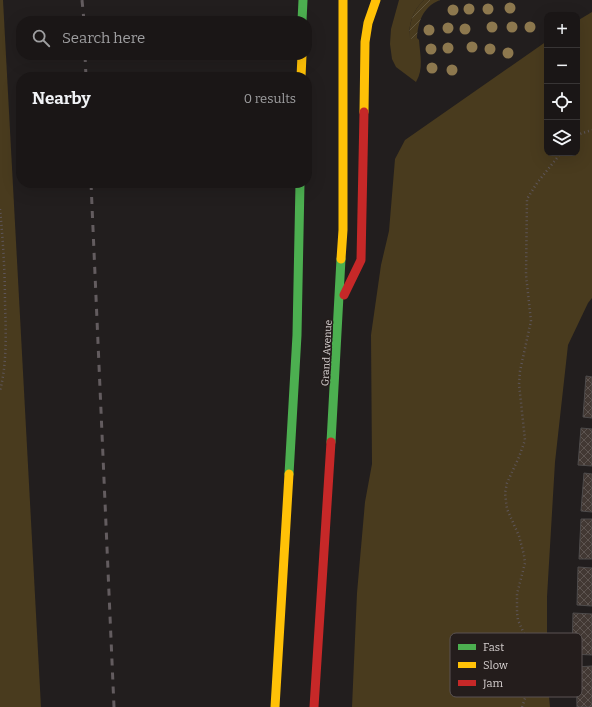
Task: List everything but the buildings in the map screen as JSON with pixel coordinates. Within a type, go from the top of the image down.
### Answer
[{"type":"highway","points":[[302,16],[303,0]]},
{"type":"highway","name":"Grand Avenue","points":[[314,707],[326,537],[343,230],[343,0]]},
{"type":"highway","points":[[340,303],[361,260],[364,42],[368,23],[376,0]]},
{"type":"highway","points":[[301,72],[302,60]]},
{"type":"highway","points":[[275,707],[297,335],[300,188]]},
{"type":"path","points":[[580,134],[592,130]]},
{"type":"path","points":[[524,633],[518,620],[517,594],[525,563],[524,555],[519,536],[507,509],[505,493],[507,483],[525,440],[519,384],[520,371],[531,321],[526,275],[527,199],[537,183],[559,156]]},
{"type":"path","points":[[0,209],[5,282],[6,328],[4,374],[0,391]]},
{"type":"path","points":[[522,707],[526,697]]},
{"type":"shaded area","points":[[0,0],[3,0],[41,707],[0,707]]},
{"type":"shaded area","points":[[399,0],[424,0],[414,12],[409,32],[409,38],[417,38],[419,40],[421,67],[416,82],[396,67],[392,59],[390,44],[391,29]]},
{"type":"shaded area","points":[[424,0],[440,0],[425,11],[418,27],[417,38],[409,39],[412,17]]},
{"type":"shaded area","points":[[592,12],[592,298],[588,303],[568,345],[555,462],[547,597],[547,633],[450,633],[450,697],[549,697],[550,707],[352,707],[357,593],[365,502],[372,464],[371,335],[381,265],[389,231],[395,159],[405,140],[544,43],[544,156],[580,156],[580,19]]},
{"type":"railway","points":[[82,0],[84,16]]},
{"type":"railway","points":[[85,60],[86,72]]},
{"type":"railway","points":[[91,188],[114,707]]},
{"type":"traffic: fast","points":[[302,16],[303,0]]},
{"type":"traffic: fast","points":[[289,474],[297,335],[300,188]]},
{"type":"traffic: fast","points":[[331,442],[341,259]]},
{"type":"traffic: slow","points":[[341,259],[343,230],[343,0]]},
{"type":"traffic: slow","points":[[364,112],[365,42],[368,23],[376,0]]},
{"type":"traffic: slow","points":[[301,72],[302,60]]},
{"type":"traffic: slow","points":[[275,707],[289,474]]},
{"type":"traffic: jam","points":[[344,295],[361,260],[364,112]]},
{"type":"traffic: jam","points":[[314,707],[331,442]]}]
